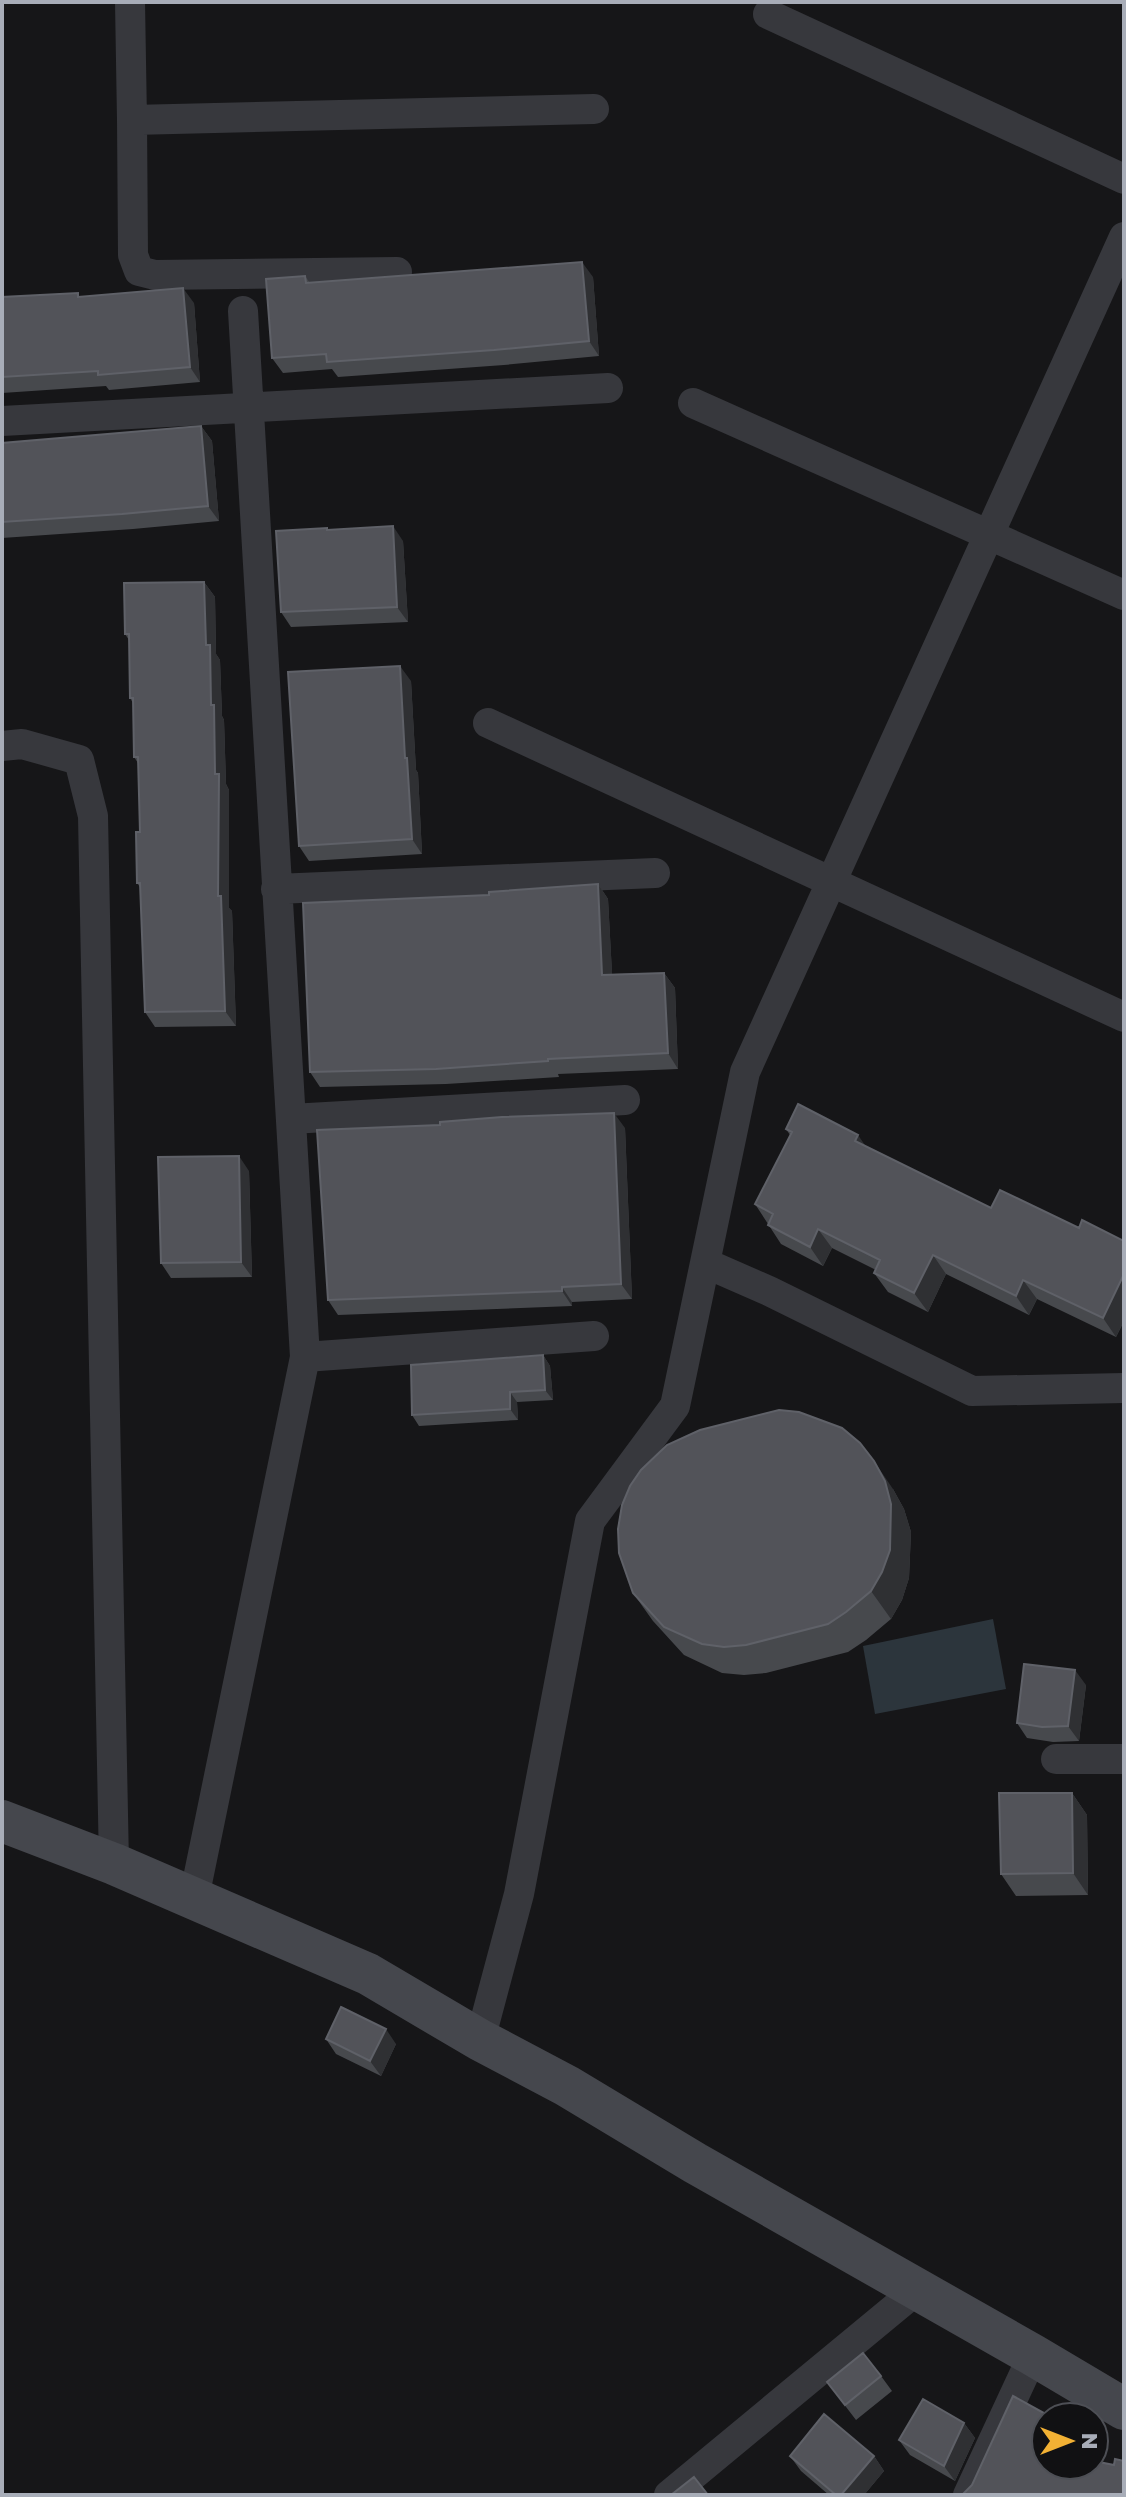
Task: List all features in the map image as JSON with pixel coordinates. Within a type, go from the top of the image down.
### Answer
[{"type":"main road","points":[[2,1821],[114,1864],[368,1974],[1124,2409]]},
{"type":"street","points":[[130,2],[133,255],[139,271],[155,275],[397,272]]},
{"type":"street","points":[[768,14],[1124,179]]},
{"type":"street","points":[[132,120],[594,109]]},
{"type":"street","points":[[480,2040],[519,1894],[590,1521],[675,1406],[745,1072],[1124,237]]},
{"type":"street","points":[[194,1898],[305,1357],[243,311]]},
{"type":"street","points":[[2,421],[608,388]]},
{"type":"street","points":[[693,403],[1124,595]]},
{"type":"street","points":[[488,723],[1124,1017]]},
{"type":"street","points":[[2,746],[22,744],[79,760],[93,816],[114,1864]]},
{"type":"street","points":[[276,889],[655,873]]},
{"type":"street","points":[[291,1119],[625,1100]]},
{"type":"street","points":[[705,1263],[769,1291],[972,1391],[1124,1388]]},
{"type":"street","points":[[305,1357],[594,1336]]},
{"type":"street","points":[[1056,1759],[1124,1759]]},
{"type":"street","points":[[669,2495],[918,2289]]},
{"type":"street","points":[[968,2495],[1033,2355]]},
{"type":"shaded area","points":[[993,1619],[1006,1689],[875,1714],[863,1646]]},
{"type":"building","points":[[582,262],[589,341],[327,362],[326,354],[272,358],[266,279],[305,276],[306,283]]},
{"type":"building","points":[[183,288],[190,367],[98,375],[98,371],[2,377],[2,297],[78,293],[78,297]]},
{"type":"building","points":[[201,426],[208,506],[2,522],[2,443]]},
{"type":"building","points":[[393,526],[397,607],[281,612],[276,531]]},
{"type":"building","points":[[204,582],[206,645],[210,645],[211,705],[214,705],[215,774],[219,774],[218,896],[221,896],[225,1011],[145,1012],[140,883],[137,883],[136,832],[140,832],[138,757],[134,757],[124,583]]},
{"type":"building","points":[[400,666],[412,839],[299,846],[288,672]]},
{"type":"building","points":[[598,884],[602,975],[664,973],[668,1053],[436,1069],[310,1072],[303,903],[489,895],[489,892]]},
{"type":"building","points":[[798,1104],[858,1135],[855,1141],[991,1208],[1000,1190],[1079,1228],[1082,1220],[1124,1241],[1124,1274],[1103,1318],[1023,1280],[1016,1296],[933,1255],[914,1293],[874,1273],[880,1260],[818,1229],[810,1247],[768,1225],[773,1214],[755,1204],[792,1132],[786,1129]]},
{"type":"building","points":[[614,1113],[621,1284],[562,1287],[562,1291],[328,1300],[317,1130],[440,1125],[440,1122],[502,1117]]},
{"type":"building","points":[[239,1156],[241,1262],[161,1263],[158,1157]]},
{"type":"building","points":[[543,1355],[545,1390],[510,1392],[510,1409],[412,1415],[411,1365]]},
{"type":"building","points":[[779,1410],[799,1412],[842,1428],[860,1443],[885,1481],[891,1504],[890,1550],[871,1591],[828,1624],[746,1645],[724,1647],[702,1644],[664,1627],[633,1593],[619,1553],[618,1529],[622,1505],[641,1470],[667,1445],[700,1430]]},
{"type":"building","points":[[1024,1664],[1075,1670],[1068,1726],[1042,1727],[1017,1723]]},
{"type":"building","points":[[999,1793],[1072,1793],[1073,1873],[1001,1874]]},
{"type":"building","points":[[341,2007],[386,2029],[370,2061],[326,2039]]},
{"type":"building","points":[[863,2353],[881,2376],[845,2405],[827,2382]]},
{"type":"building","points":[[1013,2396],[1030,2405],[1030,2481],[1110,2481],[1110,2464],[1114,2465],[1115,2459],[1124,2461],[1124,2495],[962,2495],[972,2485]]},
{"type":"building","points":[[923,2399],[964,2423],[944,2466],[899,2440]]},
{"type":"building","points":[[824,2414],[874,2456],[841,2495],[836,2495],[790,2456]]},
{"type":"building","points":[[694,2477],[708,2495],[671,2495]]}]
